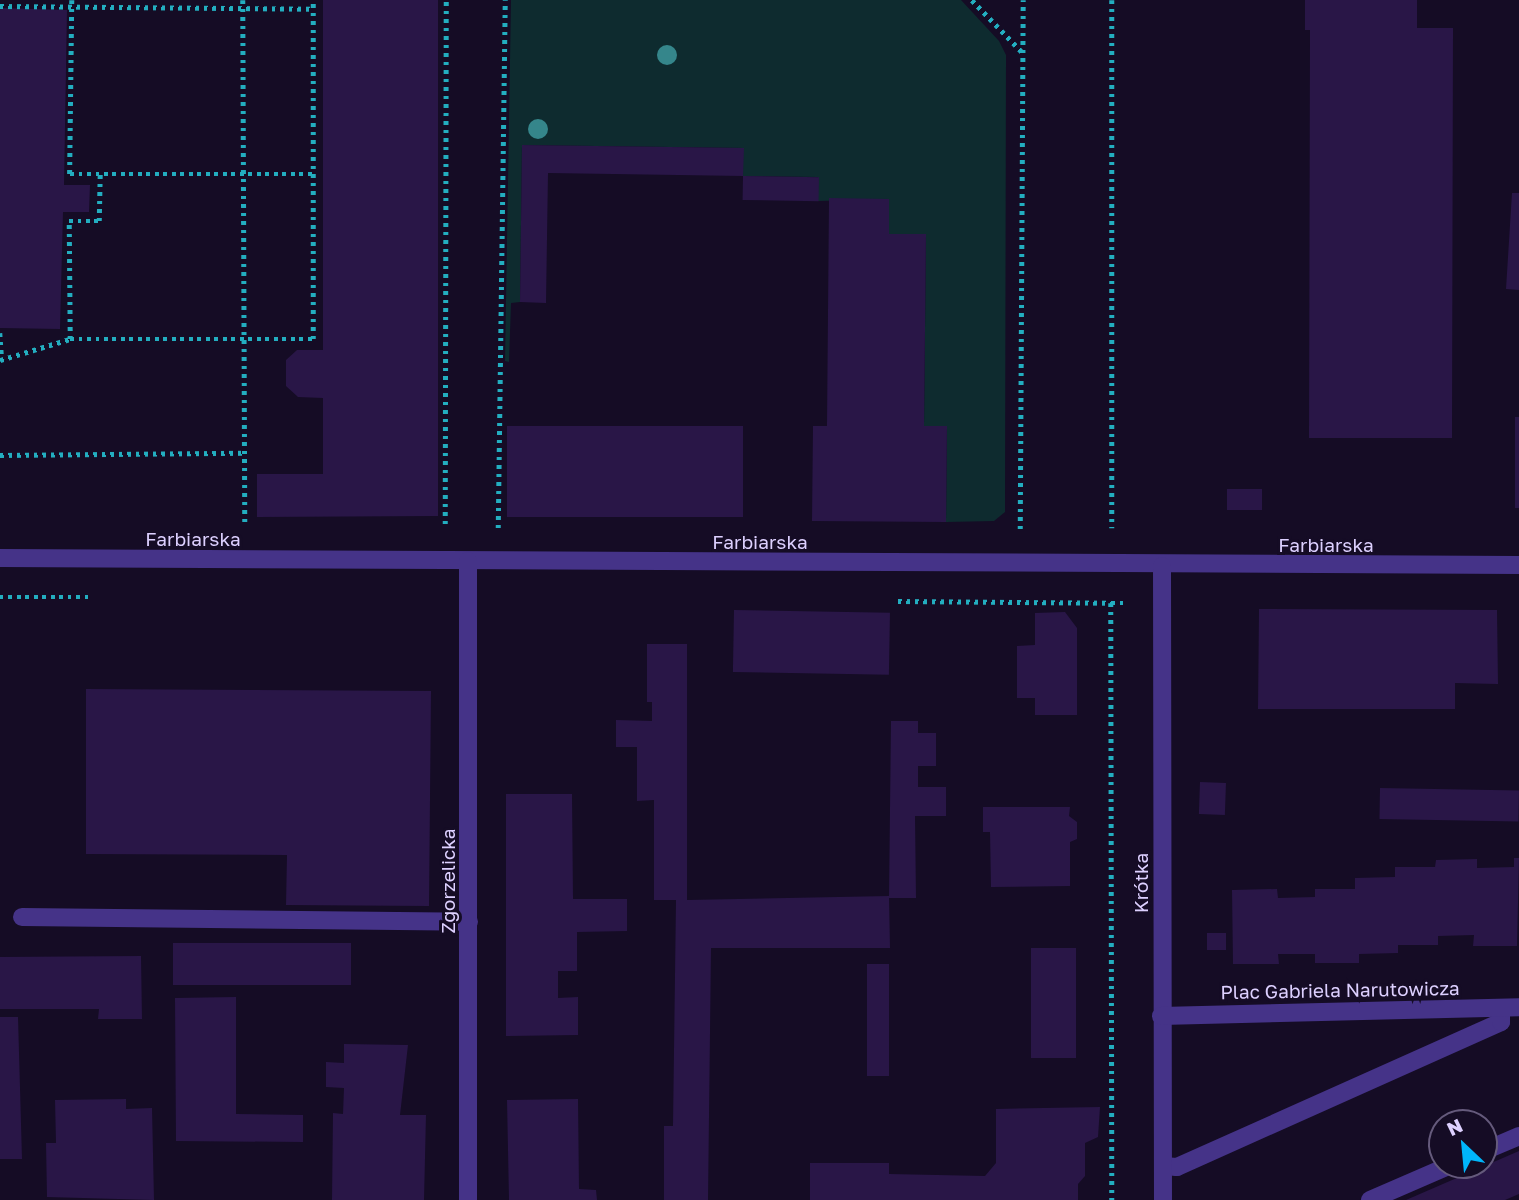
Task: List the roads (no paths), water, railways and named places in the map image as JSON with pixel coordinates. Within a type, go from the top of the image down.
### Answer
[{"type":"street","name":"Farbiarska","points":[[0,558],[1162,566],[1519,565]]},
{"type":"street","name":"Zgorzelicka","points":[[468,561],[468,1200]]},
{"type":"street","name":"Krótka","points":[[1162,566],[1163,1200]]},
{"type":"street","points":[[22,917],[469,922]]},
{"type":"street","points":[[1163,1166],[1177,1167],[1501,1023],[1510,1008]]},
{"type":"street","name":"Plac Gabriela Narutowicza","points":[[1161,1016],[1510,1008]]},
{"type":"street","points":[[1498,1145],[1519,1136]]},
{"type":"street","points":[[1370,1200],[1428,1175]]}]
